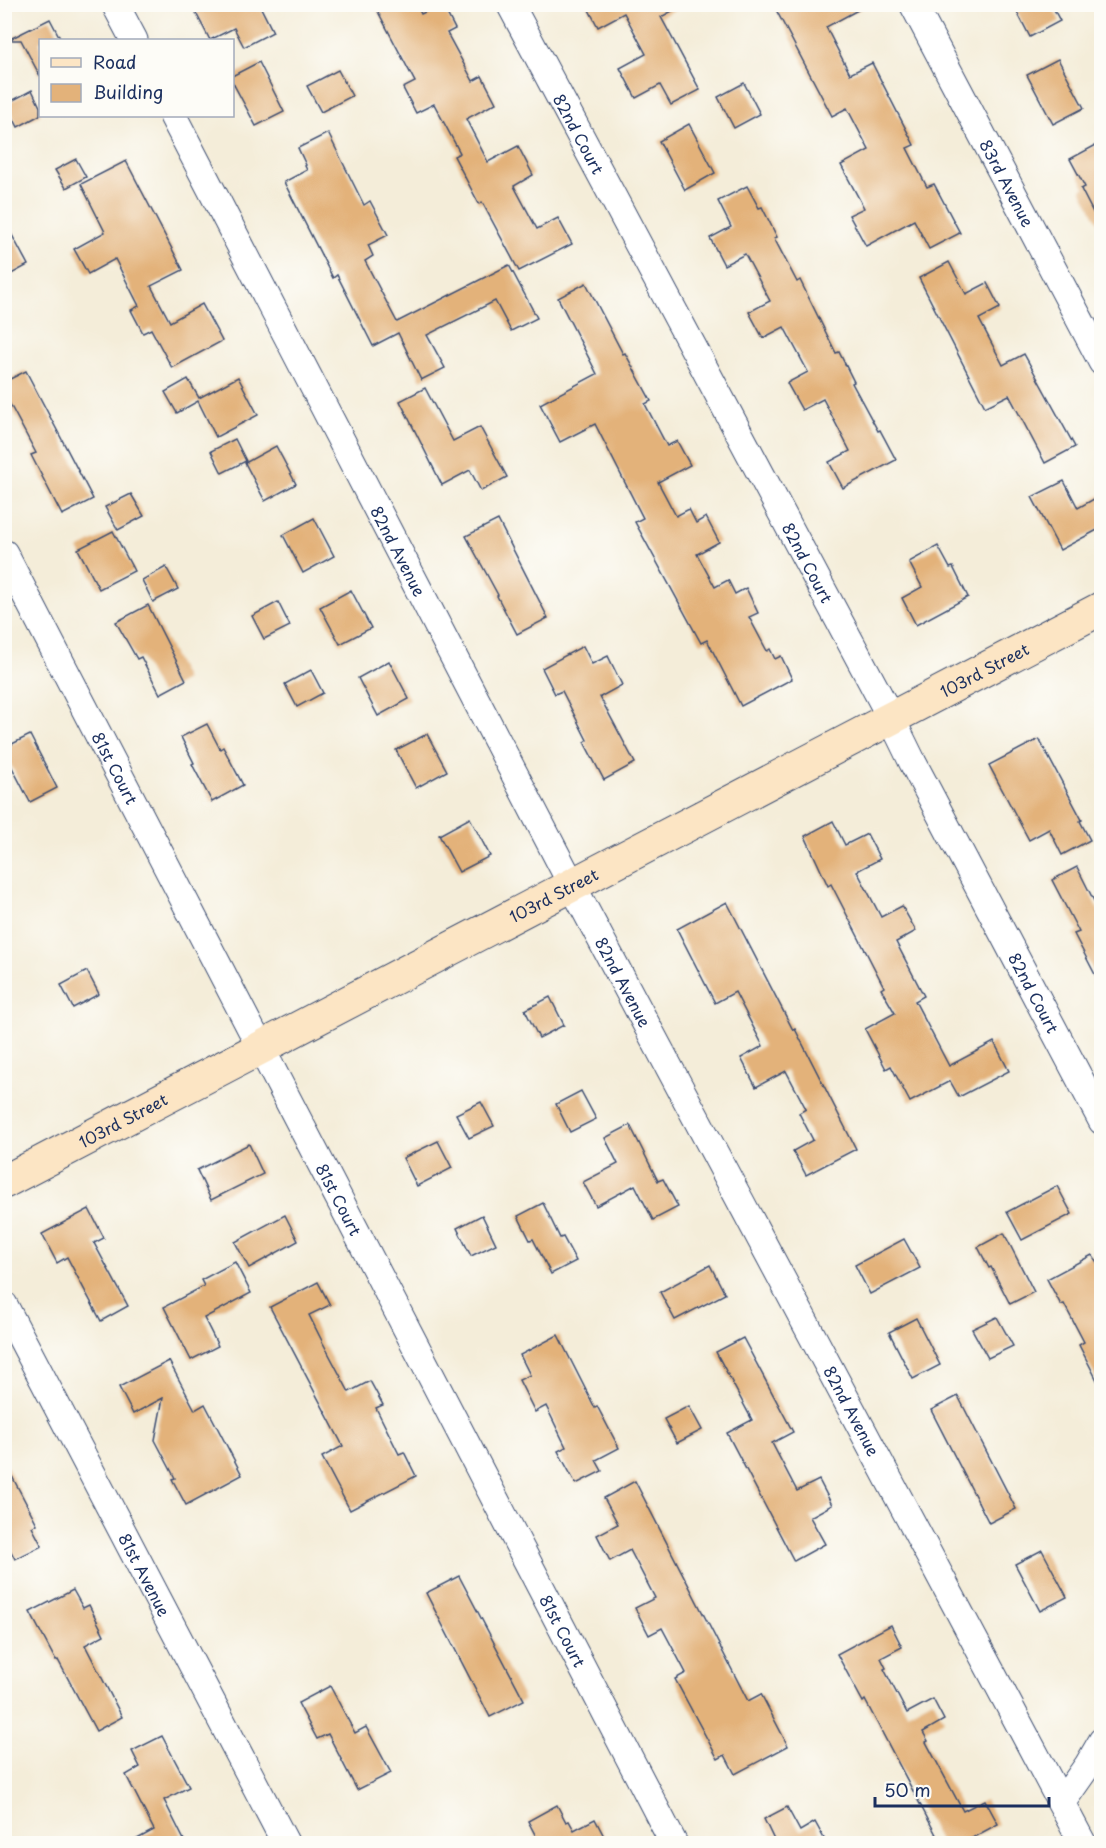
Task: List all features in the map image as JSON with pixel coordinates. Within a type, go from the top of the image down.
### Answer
[{"type":"street","points":[[115,4],[133,39]]},
{"type":"street","name":"82nd Court","points":[[510,4],[891,718],[1101,1121]]},
{"type":"street","name":"83rd Avenue","points":[[914,4],[1101,362]]},
{"type":"street","name":"82nd Avenue","points":[[174,117],[572,885],[1083,1844]]},
{"type":"street","name":"81st Court","points":[[4,553],[674,1844]]},
{"type":"street","name":"103rd Street","points":[[4,1182],[1101,608]]},
{"type":"street","name":"81st Avenue","points":[[4,1305],[286,1844]]},
{"type":"street","points":[[1062,1802],[1101,1742]]},
{"type":"building","points":[[207,4],[259,4],[273,32],[244,47],[234,28],[209,39],[195,11]]},
{"type":"building","points":[[374,4],[416,4],[421,14],[442,4],[455,29],[447,33],[473,81],[482,76],[496,103],[466,119],[488,162],[518,146],[533,175],[514,186],[537,229],[558,218],[572,244],[519,271],[482,202],[479,204],[454,156],[460,153],[434,104],[416,113],[403,88],[415,82]]},
{"type":"building","points":[[586,4],[685,4],[661,17],[700,90],[671,105],[660,85],[636,98],[620,68],[646,54],[624,13],[598,27]]},
{"type":"building","points":[[773,4],[869,4],[826,27],[850,74],[872,63],[914,145],[907,148],[927,187],[934,184],[960,233],[929,249],[914,220],[866,246],[849,215],[864,208],[841,165],[869,150],[847,108],[832,116]]},
{"type":"building","points":[[1013,4],[1051,4],[1060,21],[1030,37]]},
{"type":"building","points":[[50,19],[60,39],[39,39],[39,74],[21,40],[8,40]]},
{"type":"building","points":[[1058,59],[1084,108],[1053,124],[1027,75]]},
{"type":"building","points":[[259,62],[284,112],[256,126],[234,85],[234,75]]},
{"type":"building","points":[[338,70],[352,96],[321,112],[307,86]]},
{"type":"building","points":[[744,83],[760,114],[734,128],[718,97]]},
{"type":"building","points":[[32,90],[39,105],[39,116],[18,127],[6,104]]},
{"type":"building","points":[[689,124],[715,173],[685,190],[659,141]]},
{"type":"building","points":[[328,133],[364,205],[370,201],[388,235],[368,245],[373,256],[365,261],[397,322],[509,265],[537,318],[511,331],[495,301],[427,335],[445,368],[421,380],[398,333],[373,346],[337,275],[333,278],[284,182],[307,170],[298,148]]},
{"type":"building","points":[[1096,145],[1101,156],[1101,228],[1081,189],[1085,187],[1070,159]]},
{"type":"building","points":[[76,159],[86,177],[66,188],[55,170]]},
{"type":"building","points":[[126,161],[183,270],[151,286],[170,322],[202,304],[222,341],[172,368],[151,329],[143,333],[131,310],[139,306],[115,259],[88,274],[74,249],[105,232],[81,184]]},
{"type":"building","points":[[747,186],[759,208],[762,207],[777,237],[774,238],[797,282],[800,280],[836,353],[839,352],[854,382],[852,383],[896,460],[843,488],[829,462],[850,451],[823,399],[802,410],[787,383],[808,372],[784,327],[763,338],[749,312],[770,301],[745,254],[724,265],[710,238],[731,227],[718,201]]},
{"type":"building","points":[[4,220],[28,265],[4,278]]},
{"type":"building","points":[[949,262],[966,294],[987,283],[1000,308],[979,319],[1003,365],[1024,354],[1075,447],[1045,463],[1009,395],[985,407],[919,278]]},
{"type":"building","points":[[586,283],[623,354],[625,353],[651,401],[645,404],[667,446],[677,441],[690,465],[658,482],[676,516],[689,509],[696,523],[706,517],[719,542],[697,554],[715,587],[728,580],[735,594],[746,588],[758,613],[749,617],[767,651],[770,649],[775,659],[781,656],[792,679],[741,706],[707,640],[701,643],[635,522],[643,518],[595,424],[560,442],[540,404],[597,374],[558,298]]},
{"type":"building","points":[[26,371],[93,499],[62,515],[31,455],[36,453],[4,393],[4,382]]},
{"type":"building","points":[[238,377],[258,415],[216,437],[198,401],[177,413],[165,392],[188,379],[199,398]]},
{"type":"building","points":[[425,388],[453,441],[480,427],[507,477],[481,491],[470,470],[442,485],[400,401]]},
{"type":"building","points":[[235,439],[246,461],[222,473],[211,451]]},
{"type":"building","points":[[276,446],[296,484],[265,501],[245,463]]},
{"type":"building","points":[[1064,481],[1078,508],[1101,495],[1101,528],[1060,550],[1032,497]]},
{"type":"building","points":[[131,494],[144,516],[118,530],[105,507]]},
{"type":"building","points":[[314,518],[334,556],[303,573],[283,535]]},
{"type":"building","points":[[498,520],[548,618],[517,634],[466,536]]},
{"type":"building","points":[[113,531],[134,571],[99,589],[78,549]]},
{"type":"building","points":[[938,546],[950,568],[953,567],[968,597],[916,625],[902,598],[922,587],[909,562]]},
{"type":"building","points":[[166,567],[178,589],[153,602],[142,580]]},
{"type":"building","points":[[351,590],[371,628],[340,644],[320,607]]},
{"type":"building","points":[[278,602],[290,626],[264,639],[252,616]]},
{"type":"building","points":[[148,605],[186,680],[160,694],[141,657],[137,659],[116,622]]},
{"type":"building","points":[[583,646],[592,664],[608,656],[622,685],[600,697],[635,763],[604,780],[584,742],[587,740],[562,691],[555,694],[542,668]]},
{"type":"building","points":[[389,661],[409,699],[378,716],[358,678]]},
{"type":"building","points":[[311,670],[323,693],[297,707],[285,684]]},
{"type":"building","points":[[207,724],[220,749],[223,747],[243,785],[212,802],[181,737]]},
{"type":"building","points":[[427,734],[447,771],[416,788],[396,750]]},
{"type":"building","points":[[30,735],[57,788],[30,802],[4,748]]},
{"type":"building","points":[[1039,739],[1082,820],[1080,821],[1090,840],[1062,855],[1049,829],[1029,840],[989,765]]},
{"type":"building","points":[[470,818],[490,856],[459,872],[439,835]]},
{"type":"building","points":[[833,821],[845,845],[867,834],[880,859],[857,871],[881,917],[902,906],[916,931],[896,942],[924,996],[915,1001],[949,1066],[994,1042],[1009,1071],[959,1097],[950,1081],[910,1102],[891,1066],[886,1069],[865,1029],[895,1013],[881,989],[884,987],[831,884],[828,886],[805,836]]},
{"type":"building","points":[[1077,867],[1101,915],[1101,986],[1074,934],[1079,932],[1052,880]]},
{"type":"building","points":[[727,902],[856,1149],[806,1175],[793,1151],[813,1140],[799,1113],[806,1109],[786,1071],[756,1087],[741,1058],[763,1046],[735,992],[715,1003],[677,929]]},
{"type":"building","points":[[87,971],[99,994],[73,1008],[61,985]]},
{"type":"building","points":[[550,997],[564,1025],[539,1038],[525,1010]]},
{"type":"building","points":[[581,1091],[596,1119],[570,1132],[556,1104]]},
{"type":"building","points":[[481,1102],[494,1126],[469,1138],[456,1114]]},
{"type":"building","points":[[630,1125],[658,1181],[663,1179],[678,1207],[653,1220],[635,1185],[596,1206],[583,1182],[618,1164],[605,1138]]},
{"type":"building","points":[[438,1141],[452,1168],[417,1186],[403,1158]]},
{"type":"building","points":[[249,1144],[263,1174],[211,1200],[197,1170]]},
{"type":"building","points":[[1057,1186],[1072,1214],[1022,1240],[1007,1212]]},
{"type":"building","points":[[543,1203],[560,1238],[563,1237],[576,1261],[551,1274],[518,1216]]},
{"type":"building","points":[[89,1209],[104,1238],[94,1243],[128,1306],[101,1321],[67,1257],[57,1263],[42,1234]]},
{"type":"building","points":[[285,1215],[298,1241],[249,1268],[235,1242]]},
{"type":"building","points":[[482,1215],[496,1244],[471,1256],[457,1228]]},
{"type":"building","points":[[1004,1233],[1034,1292],[1010,1304],[978,1247]]},
{"type":"building","points":[[904,1239],[920,1268],[870,1294],[855,1265]]},
{"type":"building","points":[[1092,1255],[1101,1268],[1101,1388],[1079,1345],[1084,1342],[1064,1304],[1061,1305],[1047,1279]]},
{"type":"building","points":[[235,1262],[251,1293],[204,1318],[218,1346],[191,1360],[164,1307],[204,1286],[201,1280]]},
{"type":"building","points":[[710,1265],[725,1294],[675,1320],[660,1292]]},
{"type":"building","points":[[318,1282],[330,1305],[309,1315],[323,1343],[349,1392],[370,1381],[383,1405],[376,1408],[399,1454],[404,1452],[416,1476],[350,1510],[322,1457],[343,1446],[270,1307]]},
{"type":"building","points":[[997,1317],[1013,1346],[988,1358],[972,1329]]},
{"type":"building","points":[[916,1318],[940,1365],[913,1379],[889,1332]]},
{"type":"building","points":[[558,1335],[595,1408],[597,1406],[619,1448],[596,1460],[602,1471],[576,1484],[558,1451],[566,1447],[546,1406],[535,1412],[519,1380],[530,1375],[520,1355]]},
{"type":"building","points":[[743,1338],[793,1432],[772,1443],[797,1491],[819,1480],[832,1505],[810,1517],[825,1544],[794,1561],[727,1433],[752,1420],[716,1352]]},
{"type":"building","points":[[169,1361],[195,1410],[205,1404],[242,1475],[186,1505],[155,1440],[163,1398],[133,1414],[119,1387]]},
{"type":"building","points":[[958,1396],[1016,1509],[989,1523],[931,1410]]},
{"type":"building","points":[[689,1406],[702,1430],[677,1443],[664,1419]]},
{"type":"building","points":[[4,1461],[37,1524],[32,1527],[42,1546],[15,1559],[4,1538]]},
{"type":"building","points":[[635,1481],[748,1701],[761,1694],[788,1746],[735,1774],[725,1755],[718,1759],[675,1679],[686,1673],[662,1628],[649,1635],[635,1608],[655,1598],[630,1550],[610,1561],[597,1535],[618,1524],[604,1498]]},
{"type":"building","points":[[1042,1550],[1067,1597],[1040,1611],[1015,1564]]},
{"type":"building","points":[[459,1576],[524,1700],[490,1717],[426,1593]]},
{"type":"building","points":[[73,1590],[83,1608],[89,1605],[104,1635],[85,1645],[122,1717],[96,1731],[30,1612]]},
{"type":"building","points":[[891,1625],[902,1647],[881,1658],[886,1668],[884,1669],[907,1713],[933,1699],[944,1720],[923,1732],[928,1741],[926,1742],[963,1811],[985,1800],[998,1824],[961,1844],[941,1844],[865,1700],[863,1702],[837,1654]]},
{"type":"building","points":[[330,1686],[355,1733],[366,1727],[391,1773],[357,1790],[328,1734],[317,1739],[298,1703]]},
{"type":"building","points":[[162,1736],[189,1787],[164,1800],[186,1844],[128,1844],[154,1830],[126,1775],[140,1767],[132,1751]]},
{"type":"building","points":[[557,1805],[566,1822],[569,1821],[574,1830],[595,1819],[608,1844],[540,1844],[528,1821]]},
{"type":"building","points":[[787,1807],[800,1831],[815,1822],[827,1844],[776,1844],[764,1819]]}]
